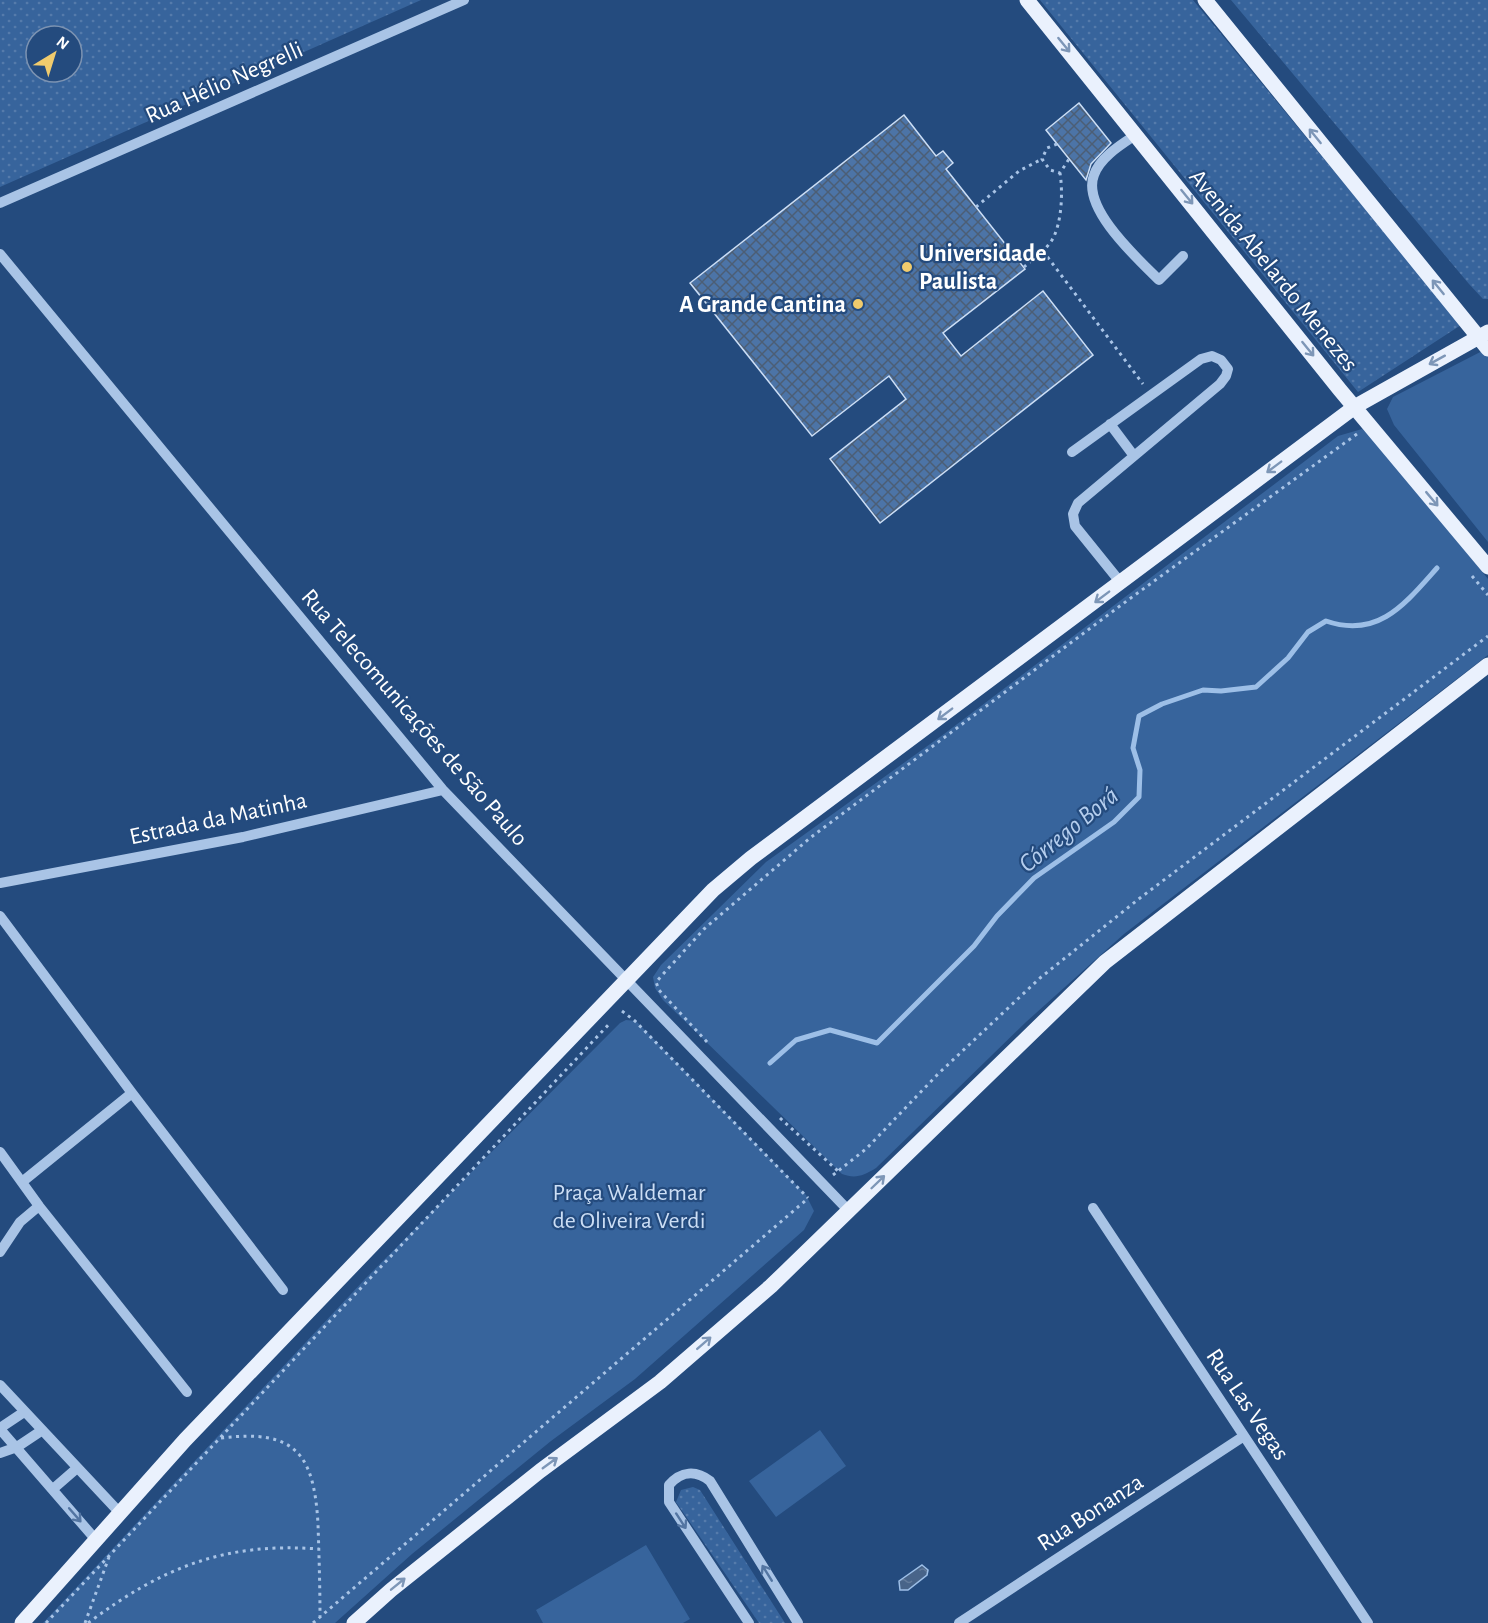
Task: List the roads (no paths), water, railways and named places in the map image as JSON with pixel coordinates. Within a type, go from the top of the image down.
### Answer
[{"type":"main road","name":"Avenida Abelardo Menezes","points":[[1027,0],[1488,567]]},
{"type":"main road","points":[[22,1623],[119,1512],[713,890],[751,858],[1356,406],[1485,339],[1205,0]]},
{"type":"main road","points":[[354,1623],[391,1590],[540,1470],[660,1382],[771,1286],[1106,962],[1488,665]]},
{"type":"street","name":"Rua Hélio Negrelli","points":[[0,203],[464,0]]},
{"type":"street","points":[[1137,134],[1116,147],[1094,173],[1092,185],[1096,201],[1110,228],[1159,280],[1183,256]]},
{"type":"street","name":"Rua Telecomunicações de São Paulo","points":[[0,254],[443,790],[848,1210]]},
{"type":"street","points":[[1072,452],[1201,359],[1212,356],[1221,360],[1228,369],[1227,376],[1220,384],[1078,503],[1072,514],[1075,526],[1122,583]]},
{"type":"street","points":[[1110,424],[1134,456]]},
{"type":"street","name":"Estrada da Matinha","points":[[0,883],[243,837],[443,790]]},
{"type":"street","points":[[0,916],[132,1094],[283,1290]]},
{"type":"street","points":[[22,1182],[132,1094]]},
{"type":"street","points":[[0,1152],[39,1206],[187,1392]]},
{"type":"street","points":[[0,1252],[20,1222],[39,1206]]},
{"type":"street","name":"Rua Las Vegas","points":[[1093,1208],[1368,1623]]},
{"type":"street","points":[[0,1385],[76,1469],[119,1512]]},
{"type":"street","points":[[24,1412],[0,1428],[96,1540]]},
{"type":"street","points":[[0,1453],[17,1447],[41,1431]]},
{"type":"street","name":"Rua Bonanza","points":[[959,1623],[1244,1436]]},
{"type":"street","points":[[53,1490],[76,1469]]},
{"type":"street","points":[[749,1623],[669,1502],[669,1485],[681,1475],[693,1473],[710,1481],[798,1623]]},
{"type":"water","points":[[922,1565],[928,1570],[927,1575],[908,1590],[900,1590],[899,1581]]},
{"type":"waterway","name":"Córrego Borá","points":[[770,1063],[796,1040],[830,1030],[877,1043],[974,946],[997,916],[1034,878],[1114,822],[1139,797],[1140,770],[1133,748],[1139,716],[1162,704],[1203,690],[1221,691],[1256,687],[1288,658],[1308,632],[1326,621],[1344,625],[1376,622],[1402,605],[1437,568]]},
{"type":"place","name":"Universidade Paulista","points":[[907,267]]},
{"type":"place","name":"A Grande Cantina","points":[[858,304]]},
{"type":"park label","name":"Praça Waldemar de Oliveira Verdi","points":[[629,1206]]}]
